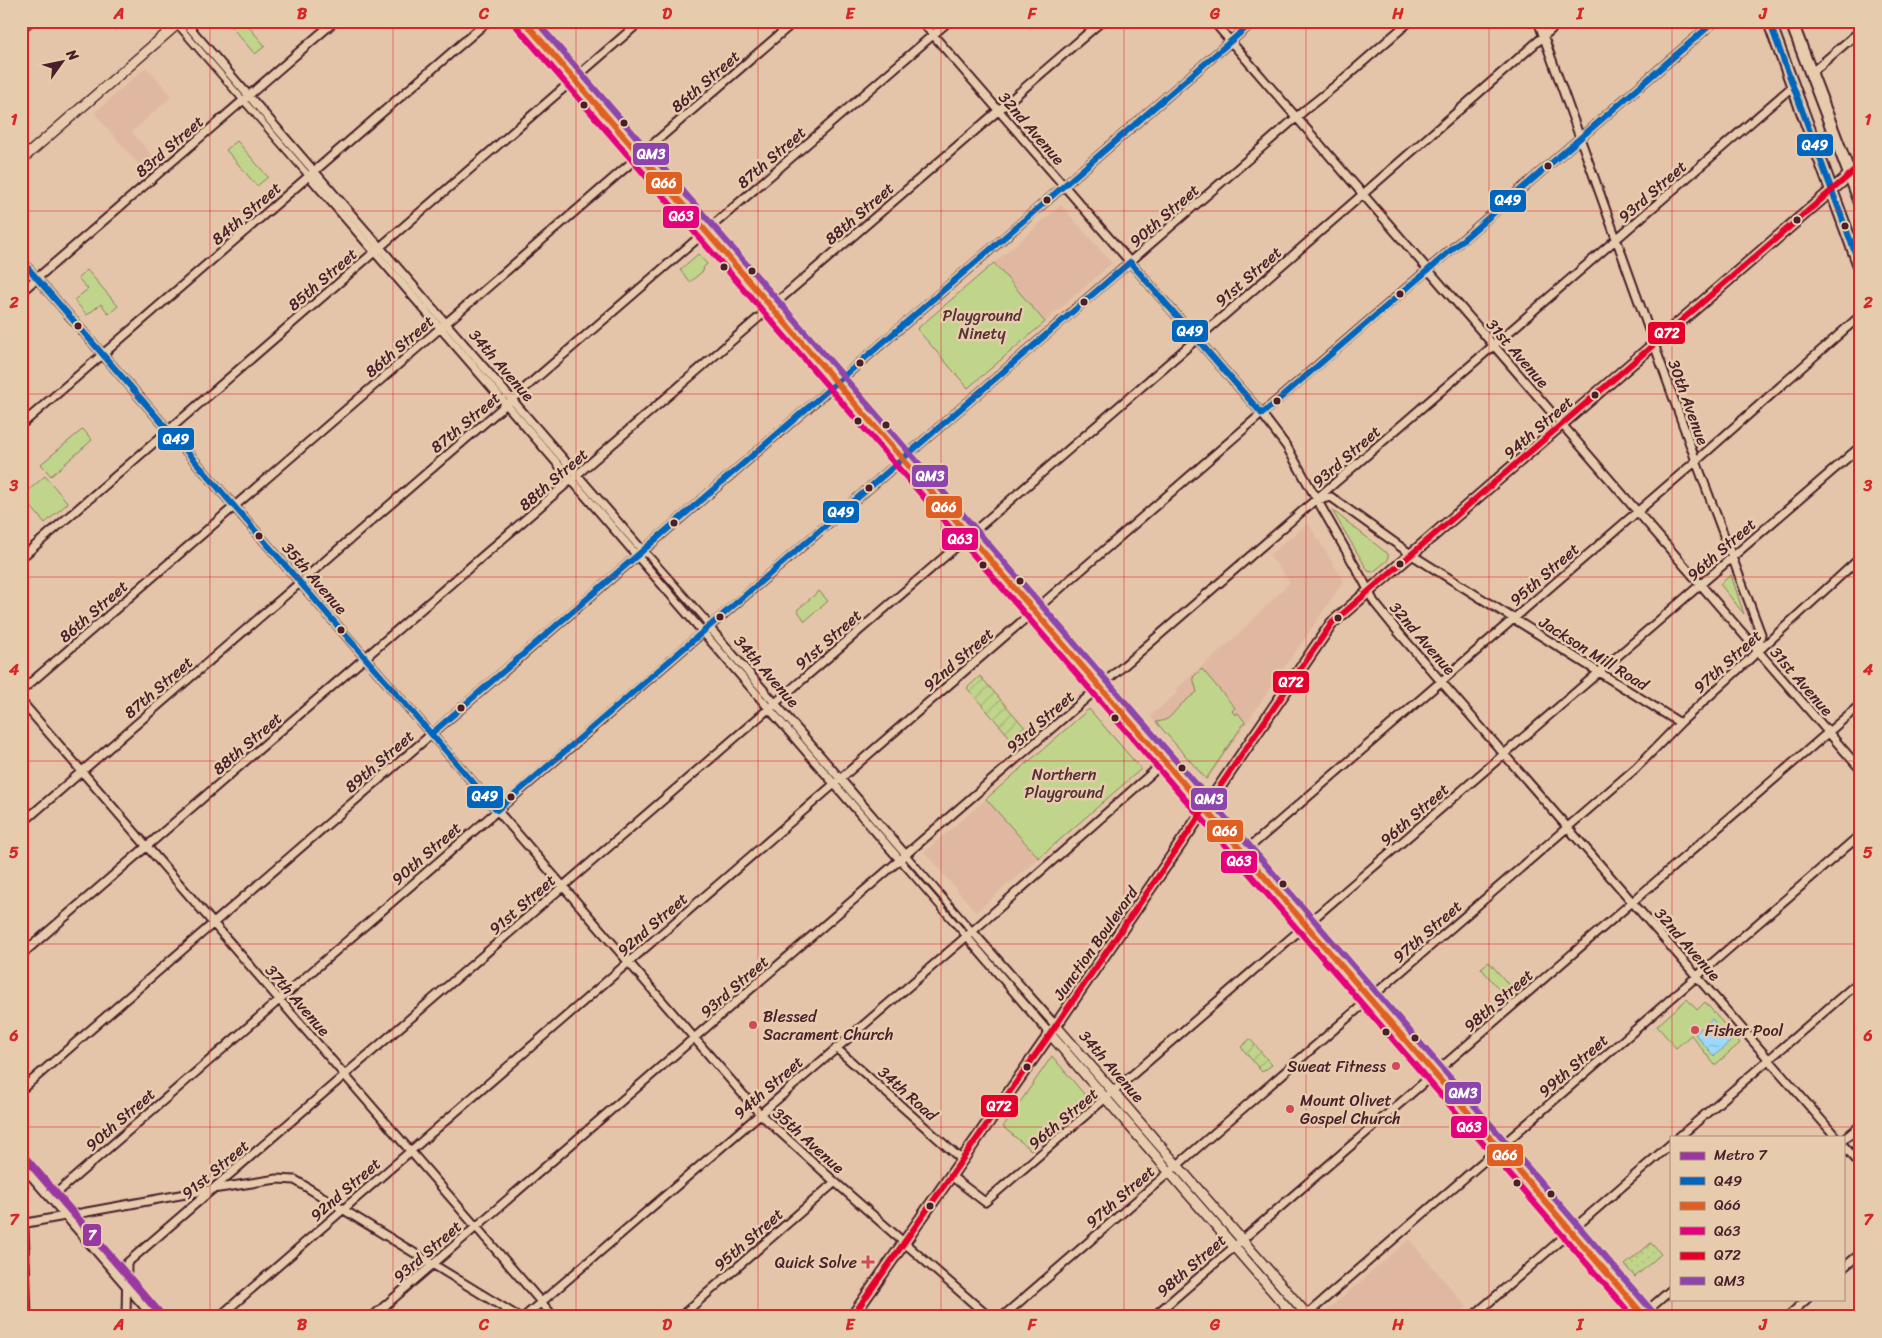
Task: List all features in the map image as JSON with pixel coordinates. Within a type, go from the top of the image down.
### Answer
[{"type":"main road","points":[[524,21],[1499,1147],[1642,1316]]},
{"type":"main road","points":[[1768,21],[1861,270]]},
{"type":"main road","points":[[1791,21],[1861,204]]},
{"type":"main road","name":"94th Street","points":[[1369,592],[1861,165]]},
{"type":"main road","name":"Junction Boulevard","points":[[852,1317],[1053,1030],[1332,624],[1369,592]]},
{"type":"main road","points":[[22,1162],[156,1317]]},
{"type":"street","points":[[21,28],[30,21]]},
{"type":"street","name":"83rd Street","points":[[21,292],[335,21]]},
{"type":"street","name":"84th Street","points":[[21,425],[488,21]]},
{"type":"street","name":"85th Street","points":[[21,558],[641,21]]},
{"type":"street","name":"86th Street","points":[[21,691],[795,21]]},
{"type":"street","name":"32nd Avenue","points":[[922,21],[1262,414],[1287,447],[1374,602],[1394,627],[1835,1136]]},
{"type":"street","name":"87th Street","points":[[21,824],[949,21]]},
{"type":"street","name":"88th Street","points":[[21,956],[1102,21]]},
{"type":"street","name":"31st Avenue","points":[[1213,21],[1861,770]]},
{"type":"street","name":"89th Street","points":[[21,1090],[1254,21]]},
{"type":"street","name":"90th Street","points":[[52,1197],[496,810],[1410,21]]},
{"type":"street","name":"30th Avenue","points":[[1538,21],[1654,346],[1761,634],[1758,652]]},
{"type":"street","name":"91st Street","points":[[126,1317],[126,1264],[1561,21]]},
{"type":"street","name":"92nd Street","points":[[219,1317],[1715,21]]},
{"type":"street","points":[[21,160],[179,22]]},
{"type":"street","name":"34th Avenue","points":[[179,22],[1053,1030],[1107,1099],[1295,1317]]},
{"type":"street","points":[[1811,73],[1861,30]]},
{"type":"street","name":"93rd Street","points":[[372,1317],[1793,86]]},
{"type":"street","name":"35th Avenue","points":[[21,260],[760,1114],[834,1182],[989,1317]]},
{"type":"street","name":"95th Street","points":[[1244,852],[1696,461],[1861,315]]},
{"type":"street","name":"96th Street","points":[[951,1176],[985,1202],[1107,1099],[1861,446]]},
{"type":"street","name":"Jackson Mill Road","points":[[1316,500],[1331,497],[1412,555],[1680,723]]},
{"type":"street","name":"97th Street","points":[[1002,1317],[1636,768],[1680,723],[1861,557]]},
{"type":"street","name":"37th Avenue","points":[[21,701],[554,1317]]},
{"type":"street","name":"98th Street","points":[[1153,1317],[1861,704]]},
{"type":"street","name":"94th Street","points":[[524,1317],[969,933],[1152,773],[1164,760]]},
{"type":"street","name":"99th Street","points":[[1306,1316],[1861,834]]},
{"type":"street","points":[[1680,1136],[1861,980]]},
{"type":"street","name":"34th Avenue","points":[[1053,1030],[1115,1092],[1306,1316]]},
{"type":"street","name":"34th Road","points":[[836,1048],[962,1160]]},
{"type":"street","points":[[1844,1139],[1861,1125]]},
{"type":"street","points":[[1472,1317],[1670,1145]]},
{"type":"street","points":[[1844,1146],[1861,1165]]},
{"type":"street","points":[[22,1162],[28,1317]]},
{"type":"street","points":[[23,1224],[213,1190],[277,1180],[295,1180],[519,1317]]},
{"type":"street","name":"95th Street","points":[[680,1317],[834,1182]]},
{"type":"street","points":[[1844,1267],[1861,1253]]},
{"type":"street","points":[[1642,1316],[1670,1291]]},
{"type":"street","points":[[1787,1317],[1806,1300]]},
{"type":"shaded area","points":[[146,67],[172,96],[132,132],[157,161],[145,172],[94,113]]},
{"type":"shaded area","points":[[1061,205],[1112,263],[1045,322],[994,263]]},
{"type":"shaded area","points":[[1308,523],[1344,581],[1207,781],[1150,716],[1178,692],[1176,689],[1237,636],[1290,582],[1269,555]]},
{"type":"shaded area","points":[[986,799],[1039,858],[976,912],[924,852]]},
{"type":"shaded area","points":[[1409,1239],[1467,1307],[1456,1317],[1331,1317],[1326,1311]]},
{"type":"green space","points":[[226,21],[244,21],[265,46],[255,54]]},
{"type":"green space","points":[[237,141],[268,177],[257,186],[226,150]]},
{"type":"green space","points":[[698,254],[707,264],[703,268],[704,270],[690,282],[680,270]]},
{"type":"green space","name":"Playground Ninety","points":[[994,263],[1045,322],[968,388],[917,329]]},
{"type":"green space","points":[[87,270],[118,306],[109,314],[101,304],[87,315],[74,300],[88,289],[78,278]]},
{"type":"green space","points":[[83,429],[92,440],[51,476],[41,464]]},
{"type":"green space","points":[[45,476],[68,503],[45,523],[22,496]]},
{"type":"green space","points":[[1332,510],[1388,554],[1388,560],[1373,572],[1368,571]]},
{"type":"green space","points":[[1731,575],[1744,614],[1720,584]]},
{"type":"green space","points":[[819,591],[828,601],[805,621],[797,610]]},
{"type":"green space","points":[[1202,669],[1235,708],[1232,711],[1235,715],[1238,713],[1245,722],[1206,779],[1156,722],[1169,717],[1179,706],[1197,692],[1193,677]]},
{"type":"green space","points":[[980,676],[1028,731],[1015,743],[967,688]]},
{"type":"green space","name":"Northern Playground","points":[[1089,709],[1141,769],[1039,858],[986,799]]},
{"type":"green space","points":[[1489,962],[1515,992],[1507,999],[1481,968]]},
{"type":"green space","name":"Fisher Pool","points":[[1687,999],[1697,1010],[1705,1002],[1740,1043],[1715,1065],[1691,1035],[1676,1048],[1657,1026]]},
{"type":"green space","points":[[1250,1039],[1272,1065],[1262,1072],[1241,1047]]},
{"type":"green space","points":[[1052,1056],[1089,1100],[1031,1150],[1003,1127]]},
{"type":"green space","points":[[1651,1243],[1661,1254],[1635,1277],[1625,1265]]},
{"type":"water","points":[[1712,1019],[1731,1041],[1714,1056],[1695,1034]]},
{"type":"metro line","name":"7","points":[[21,1153],[163,1317]]},
{"type":"transit line","name":"Q66","points":[[524,21],[1645,1317]]},
{"type":"transit line","name":"QM3","points":[[536,21],[1652,1311]]},
{"type":"transit line","name":"Q49","points":[[431,734],[1254,21]]},
{"type":"transit line","name":"Q49","points":[[21,260],[497,810],[1130,262],[1262,414],[1715,21]]},
{"type":"transit line","name":"Q49","points":[[1769,21],[1861,269]]},
{"type":"transit line","name":"Q63","points":[[517,27],[1633,1317]]},
{"type":"transit line","name":"Q72","points":[[852,1317],[1050,1034],[1332,623],[1861,165]]},
{"type":"place","name":"Blessed Sacrament Church","points":[[753,1025]]},
{"type":"place","name":"Fisher Pool","points":[[1695,1030]]},
{"type":"place","name":"Sweat Fitness","points":[[1396,1066]]},
{"type":"place","name":"Mount Olivet Gospel Church","points":[[1290,1109]]},
{"type":"place","name":"Quick Solve","points":[[868,1262]]}]
